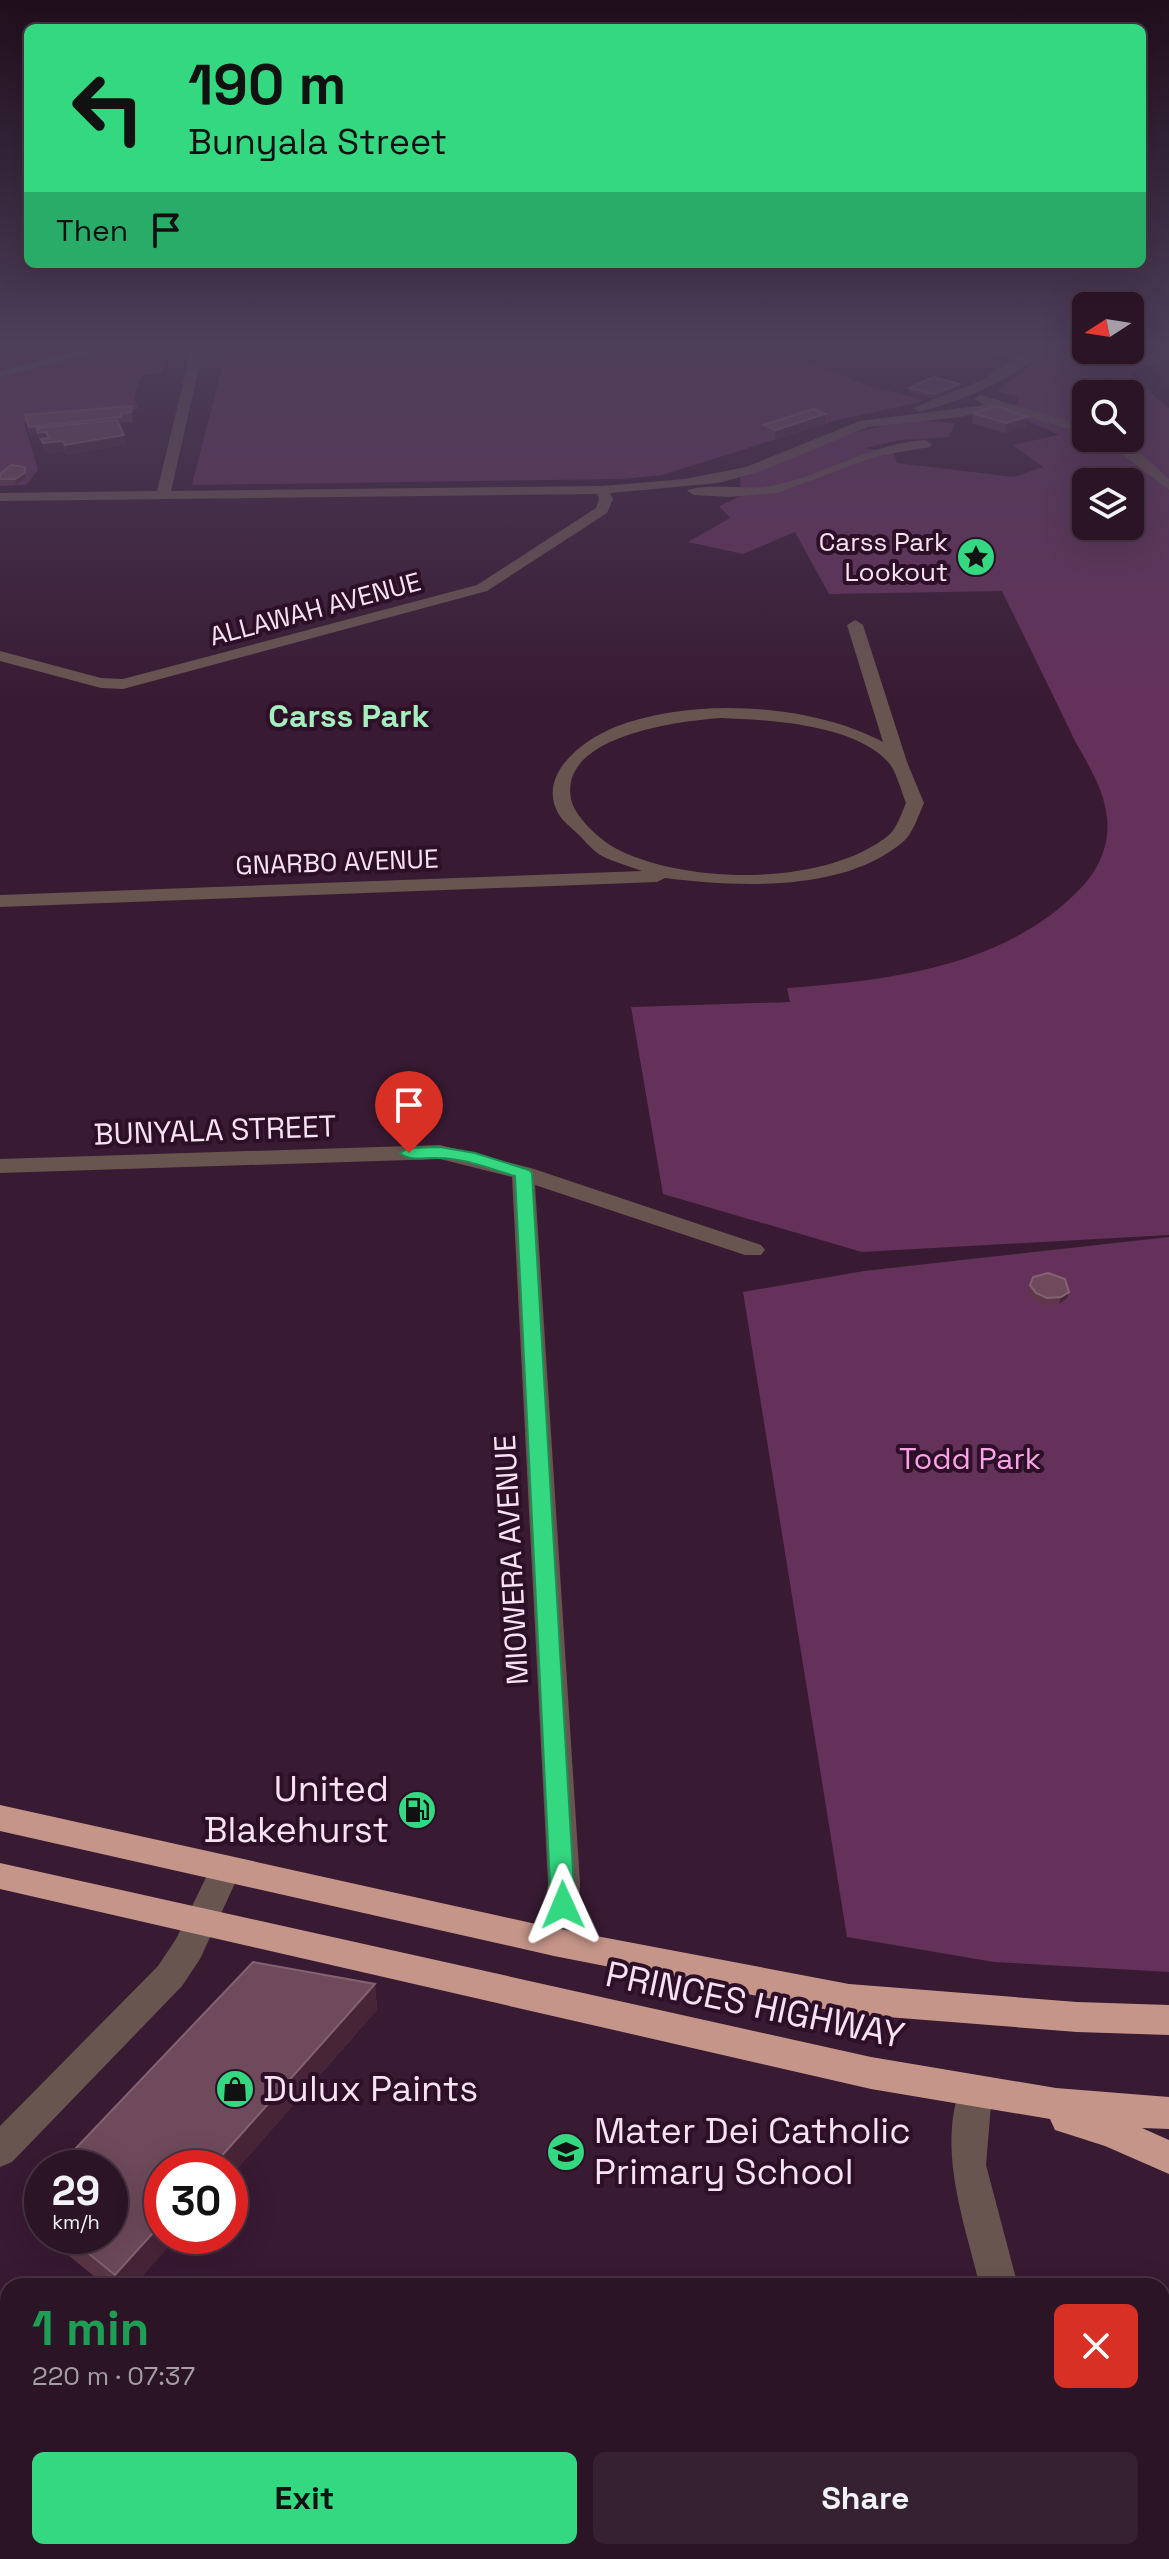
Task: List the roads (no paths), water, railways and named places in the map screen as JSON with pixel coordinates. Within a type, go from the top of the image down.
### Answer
[{"type":"highway","name":"PRINCES HIGHWAY","points":[[0,1818],[554,1942],[849,1999],[1062,2016],[1169,2020]]},
{"type":"highway","name":"PRINCES HIGHWAY","points":[[0,1876],[1014,2101],[1106,2111],[1169,2113]]},
{"type":"highway","points":[[1014,2101],[1110,2131],[1169,2157]]},
{"type":"street","points":[[163,494],[170,464]]},
{"type":"street","points":[[636,487],[684,479],[728,464]]},
{"type":"street","points":[[0,497],[602,490],[677,486],[735,475],[762,464]]},
{"type":"street","points":[[636,487],[724,494],[784,487],[844,464]]},
{"type":"street","points":[[1145,464],[1169,486]]},
{"type":"street","name":"ALLAWAH AVENUE","points":[[0,656],[101,683],[123,684],[482,588],[602,510],[606,499],[602,490]]},
{"type":"street","name":"GNARBO AVENUE","points":[[855,625],[898,762],[912,789],[914,804],[902,833],[873,854],[822,873],[767,881],[732,882],[675,875],[630,861],[592,841],[570,819],[562,805],[560,793],[569,768],[589,747],[605,738],[673,717],[721,713],[774,716],[861,738],[898,762]]},
{"type":"street","name":"GNARBO AVENUE","points":[[0,901],[573,882],[675,875]]},
{"type":"street","name":"BUNYALA STREET","points":[[0,1166],[440,1152],[523,1173],[753,1250]]},
{"type":"street","name":"MIOWERA AVENUE","points":[[523,1173],[564,1883],[563,1905],[554,1942]]},
{"type":"street","points":[[0,2150],[170,1976],[201,1923],[226,1868]]},
{"type":"street","points":[[975,2093],[968,2165],[997,2278]]},
{"type":"place","name":"Carss Park Lookout","points":[[976,557]]},
{"type":"place","name":"United Blakehurst","points":[[417,1810]]},
{"type":"place","name":"Dulux Paints","points":[[235,2089]]},
{"type":"place","name":"Mater Dei Catholic Primary School","points":[[566,2152]]},
{"type":"district","name":"Carss Park","points":[[349,716]]},
{"type":"park label","name":"Todd Park","points":[[970,1458]]}]
